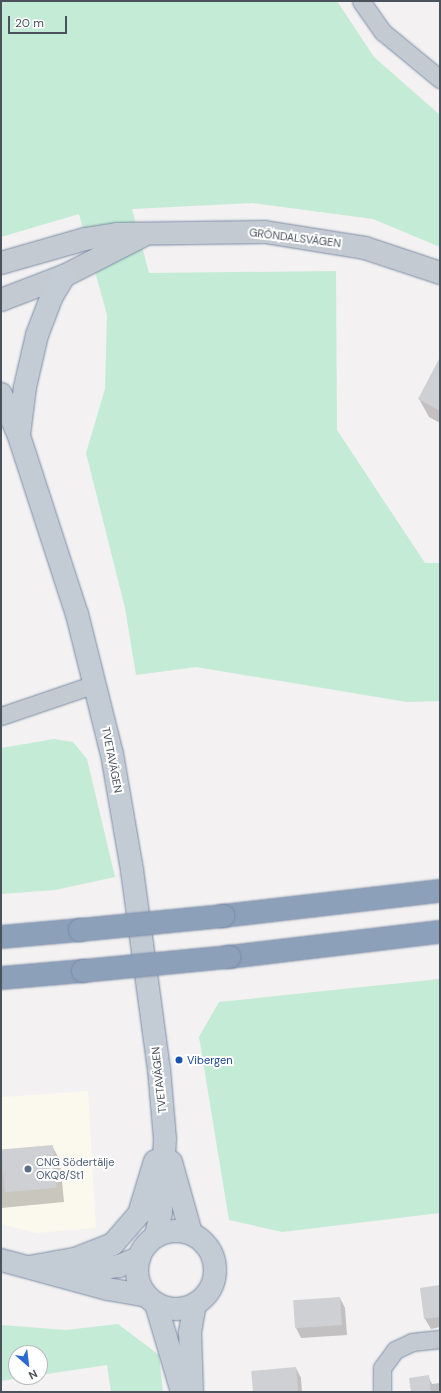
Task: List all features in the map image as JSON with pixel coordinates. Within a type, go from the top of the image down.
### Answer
[{"type":"highway","points":[[1,937],[223,916],[440,891]]},
{"type":"highway","points":[[1,978],[229,957],[440,932]]},
{"type":"main road","points":[[19,436],[25,387],[37,335],[52,296],[64,276]]},
{"type":"main road","name":"TVETAVÄGEN","points":[[1,394],[19,436],[77,614],[112,754],[132,870],[164,1133],[191,1233]]},
{"type":"main road","points":[[29,1267],[97,1252],[113,1244],[127,1231],[143,1202],[164,1133]]},
{"type":"main road","name":"TVETAVÄGEN","points":[[156,1236],[161,1212],[164,1133]]},
{"type":"main road","points":[[1,1260],[151,1300],[171,1309],[195,1304],[211,1289],[215,1268],[208,1247],[191,1233],[173,1230],[156,1236],[145,1245],[139,1258],[137,1274],[151,1300],[182,1392]]},
{"type":"main road","points":[[56,1274],[118,1266],[139,1258]]},
{"type":"main road","points":[[192,1392],[190,1332],[195,1304]]},
{"type":"street","points":[[361,1],[383,32],[440,80]]},
{"type":"street","name":"GRÖNDALSVÄGEN","points":[[1,263],[85,239],[117,234],[145,235],[214,231],[272,233],[365,248],[440,273]]},
{"type":"street","name":"GRÖNDALSVÄGEN","points":[[1,300],[64,276],[145,235]]},
{"type":"street","points":[[1,716],[95,684]]},
{"type":"street","points":[[382,1392],[382,1368],[395,1350],[412,1342],[440,1339]]},
{"type":"shaded area","points":[[88,1091],[96,1228],[37,1233],[1,1224],[1,1097]]},
{"type":"green space","points":[[1,1],[337,1],[374,57],[440,115],[440,247],[373,219],[253,203],[132,209],[149,273],[336,271],[337,430],[425,563],[440,563],[440,701],[407,702],[196,667],[136,675],[125,608],[86,453],[105,389],[107,315],[79,214],[1,237]]},
{"type":"green space","points":[[54,739],[73,742],[87,759],[115,877],[55,890],[1,894],[1,748]]},
{"type":"green space","points":[[440,979],[440,1213],[282,1232],[229,1220],[199,1037],[219,1002]]},
{"type":"green space","points":[[118,1324],[159,1355],[163,1392],[111,1392],[107,1365],[48,1374],[48,1345],[8,1345],[8,1380],[1,1381],[1,1325],[66,1330]]},
{"type":"building","points":[[440,357],[440,411],[418,399]]},
{"type":"building","name":"CNG Södertälje OKQ8/St1","points":[[53,1145],[57,1188],[5,1192],[1,1150]]},
{"type":"building","points":[[440,1285],[440,1317],[424,1319],[420,1288]]},
{"type":"building","points":[[340,1297],[342,1325],[295,1328],[293,1300]]},
{"type":"building","points":[[296,1367],[298,1392],[253,1392],[251,1371]]},
{"type":"building","points":[[429,1375],[431,1392],[411,1392],[409,1378]]},
{"type":"place","name":"Vibergen","points":[[179,1060]]},
{"type":"place","name":"CNG Södertälje OKQ8/St1","points":[[28,1169]]}]
